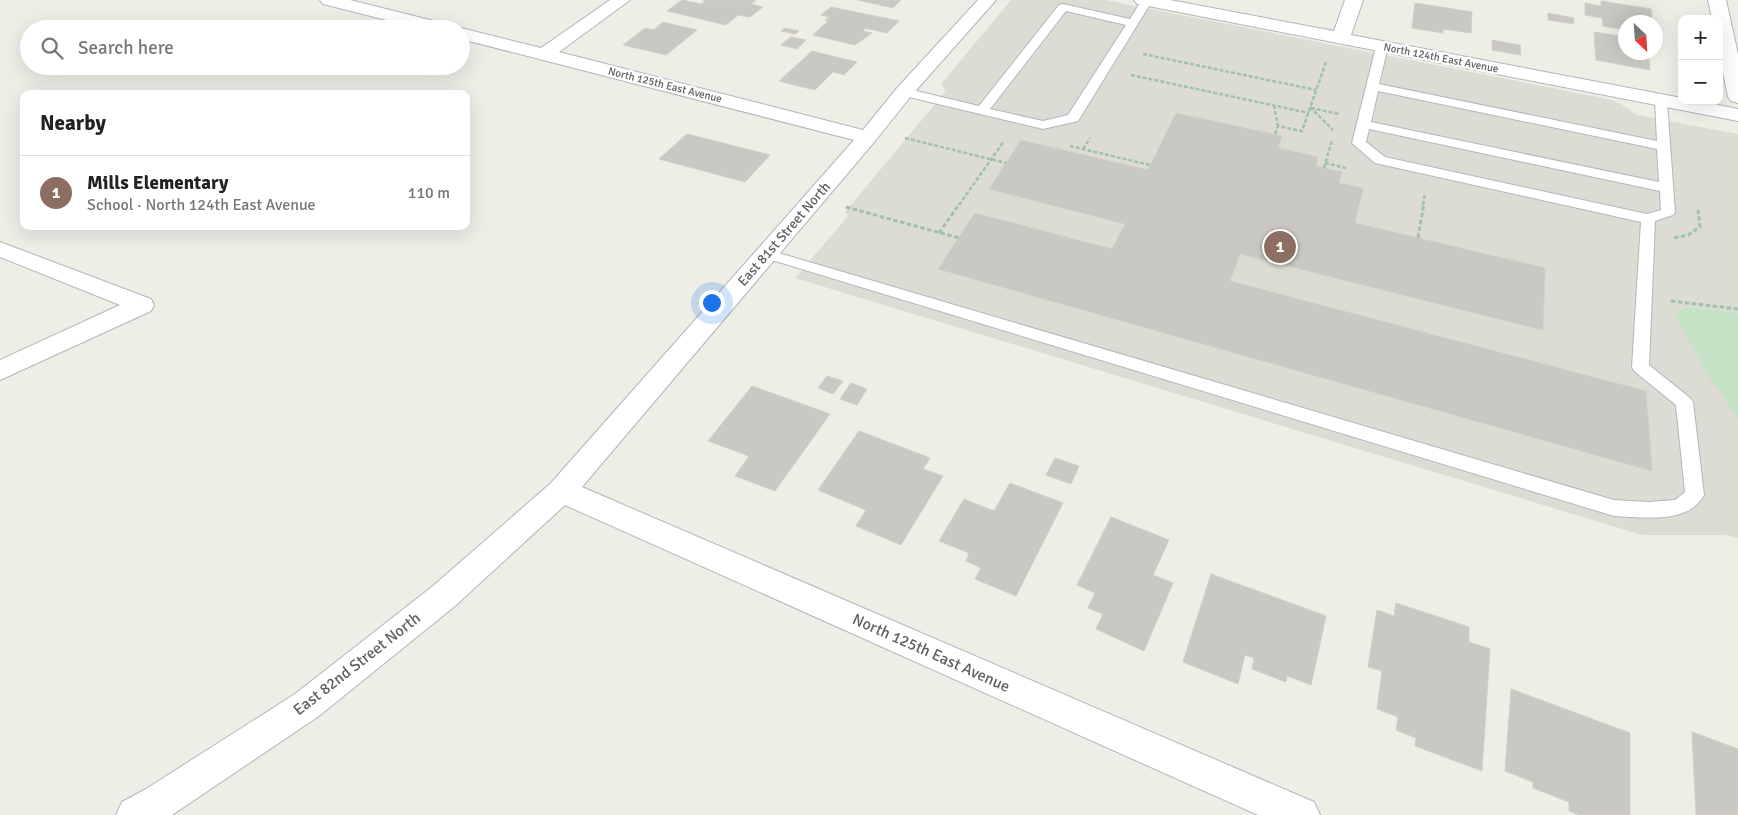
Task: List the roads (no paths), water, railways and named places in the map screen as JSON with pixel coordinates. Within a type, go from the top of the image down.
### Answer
[{"type":"street","points":[[329,0],[408,20]]},
{"type":"street","points":[[545,54],[621,0]]},
{"type":"street","name":"East 81st Street North","points":[[561,491],[868,137],[904,92],[987,0]]},
{"type":"street","name":"North 124th East Avenue","points":[[1145,0],[1335,46],[1382,47],[1738,116]]},
{"type":"street","points":[[1335,46],[1354,0]]},
{"type":"street","points":[[1716,0],[1738,98]]},
{"type":"street","name":"North 125th East Avenue","points":[[470,35],[868,137]]},
{"type":"street","points":[[0,249],[142,305],[0,371]]},
{"type":"street","name":"North 125th East Avenue","points":[[561,491],[1300,815]]},
{"type":"street","name":"East 82nd Street North","points":[[153,811],[307,705],[444,596],[561,491]]},
{"type":"lane","points":[[904,92],[1043,126],[1073,118],[1133,23],[1145,0]]},
{"type":"lane","points":[[982,111],[1063,8],[1133,23]]},
{"type":"lane","points":[[1382,47],[1359,143],[1380,160],[1648,219],[1668,212],[1662,146],[1661,101]]},
{"type":"lane","points":[[1373,86],[1662,146]]},
{"type":"lane","points":[[1363,124],[1666,188]]},
{"type":"lane","points":[[767,254],[1614,508],[1650,510],[1680,507],[1695,495],[1684,402],[1640,367],[1648,219]]},
{"type":"place","name":"Mills Elementary","points":[[1280,247]]}]
